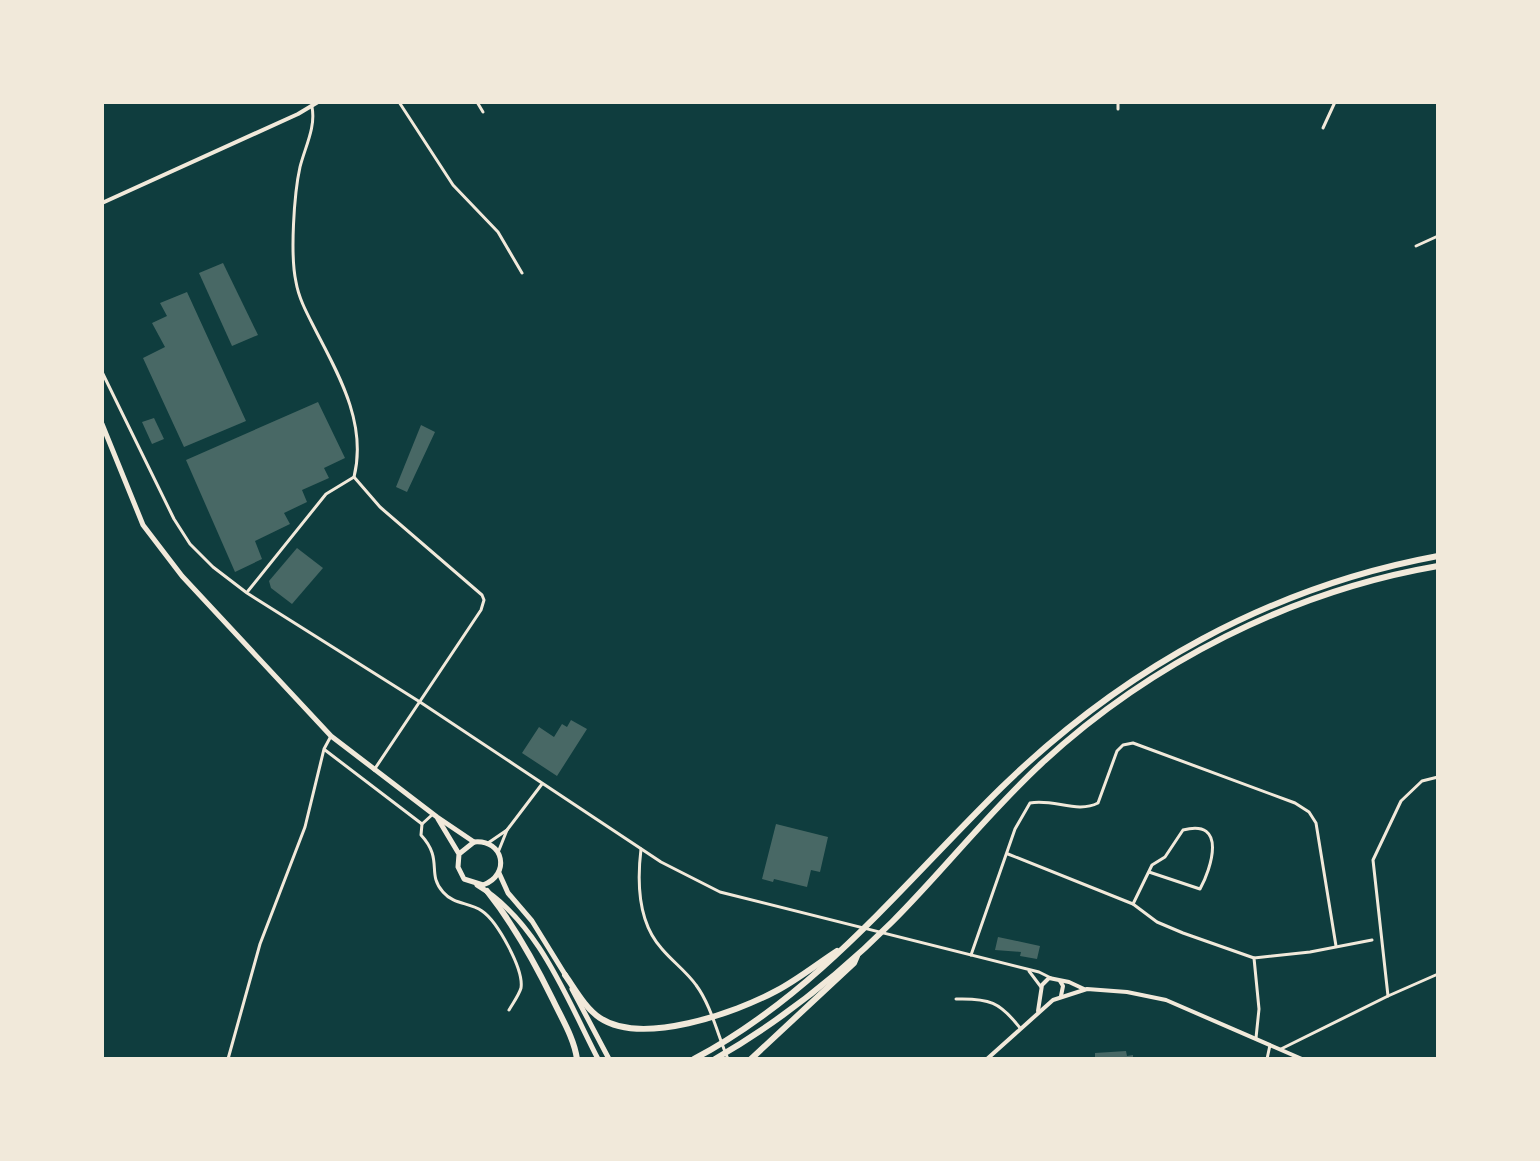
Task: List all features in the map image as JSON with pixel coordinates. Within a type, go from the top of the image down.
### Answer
[{"type":"highway","points":[[694,1059],[784,999],[850,942],[1018,771],[1069,726],[1118,689],[1199,638],[1277,602],[1338,580],[1438,556]]},
{"type":"highway","points":[[715,1059],[781,1016],[859,953],[1040,765],[1085,726],[1138,688],[1227,636],[1286,610],[1346,589],[1438,566]]},
{"type":"highway","points":[[487,891],[508,916],[535,964],[565,1025],[577,1059]]},
{"type":"highway","points":[[565,975],[591,1011],[602,1020],[628,1029],[649,1029],[697,1020],[759,999],[778,990],[850,942]]},
{"type":"highway","points":[[751,1059],[854,963],[859,953]]},
{"type":"main road","points":[[102,424],[137,512],[151,537],[182,576],[331,736],[435,816],[474,842],[488,843],[498,852],[502,862],[499,873],[489,883],[477,885]]},
{"type":"main road","points":[[435,816],[459,854]]},
{"type":"main road","points":[[474,842],[459,854],[460,874],[487,891],[513,914],[551,968],[598,1059]]},
{"type":"main road","points":[[499,873],[508,893],[532,921],[565,975],[609,1059]]},
{"type":"street","points":[[102,203],[318,102]]},
{"type":"street","points":[[399,102],[453,185],[498,232],[522,273]]},
{"type":"street","points":[[477,102],[483,112]]},
{"type":"street","points":[[1118,102],[1118,109]]},
{"type":"street","points":[[1323,128],[1335,102]]},
{"type":"street","points":[[312,107],[313,122],[299,172],[294,273],[302,304],[343,383],[351,406],[356,441],[354,477],[380,507],[478,591],[484,600],[481,610],[374,770]]},
{"type":"street","points":[[1416,246],[1438,236]]},
{"type":"street","points":[[102,372],[178,526],[205,560],[247,593],[420,702],[641,849],[712,889],[1039,972],[1084,989],[1127,992],[1166,1000],[1302,1059]]},
{"type":"street","points":[[247,593],[326,494],[354,477]]},
{"type":"street","points":[[228,1059],[260,944],[305,827],[324,749],[331,736]]},
{"type":"street","points":[[971,955],[1015,829],[1030,803],[1042,800],[1089,808],[1098,803],[1117,751],[1123,745],[1133,743],[1295,803],[1309,812],[1316,823],[1336,946]]},
{"type":"street","points":[[324,749],[422,824]]},
{"type":"street","points":[[1388,996],[1373,860],[1401,801],[1422,781],[1438,777]]},
{"type":"street","points":[[498,852],[507,830],[542,784]]},
{"type":"street","points":[[422,824],[435,816]]},
{"type":"street","points":[[422,824],[421,835],[436,859],[434,874],[440,889],[455,902],[485,913],[506,942],[521,986],[509,1010]]},
{"type":"street","points":[[1133,904],[1152,865],[1165,857],[1183,830],[1197,828],[1206,832],[1212,840],[1214,852],[1200,889],[1149,872]]},
{"type":"street","points":[[488,843],[507,830]]},
{"type":"street","points":[[641,849],[640,892],[648,928],[660,948],[698,987],[728,1059]]},
{"type":"street","points":[[1008,854],[1133,904],[1157,922],[1254,958],[1310,952],[1372,940]]},
{"type":"street","points":[[1254,958],[1259,1009],[1256,1038]]},
{"type":"street","points":[[1029,971],[1041,988],[1037,1013]]},
{"type":"street","points":[[1281,1049],[1438,974]]},
{"type":"street","points":[[1041,988],[1043,982],[1051,978]]},
{"type":"street","points":[[1059,980],[1063,986],[1061,996]]},
{"type":"street","points":[[987,1059],[1053,1000],[1084,989]]},
{"type":"street","points":[[1042,994],[1047,1000],[1053,1000]]},
{"type":"street","points":[[956,999],[971,998],[1004,1008],[1020,1028]]},
{"type":"street","points":[[1267,1059],[1270,1045]]},
{"type":"building","points":[[223,263],[258,335],[232,346],[199,273]]},
{"type":"building","points":[[187,292],[246,421],[184,447],[143,358],[165,347],[152,323],[167,316],[160,303]]},
{"type":"building","points":[[318,402],[345,458],[324,468],[329,478],[302,490],[307,502],[284,513],[290,524],[255,541],[262,559],[235,572],[186,460]]},
{"type":"building","points":[[154,418],[164,439],[152,444],[142,422]]},
{"type":"building","points":[[421,425],[435,432],[407,492],[396,487]]},
{"type":"building","points":[[297,548],[323,568],[292,604],[271,588],[269,581]]},
{"type":"building","points":[[571,720],[587,729],[557,776],[522,753],[539,727],[554,737],[562,724],[567,727]]},
{"type":"building","points":[[776,824],[828,837],[820,872],[811,870],[807,887],[762,879]]},
{"type":"building","points":[[998,937],[1040,946],[1037,959],[1020,956],[1021,952],[995,950]]},
{"type":"building","points":[[1126,1051],[1127,1056],[1133,1055],[1133,1059],[1095,1059],[1095,1053]]}]
